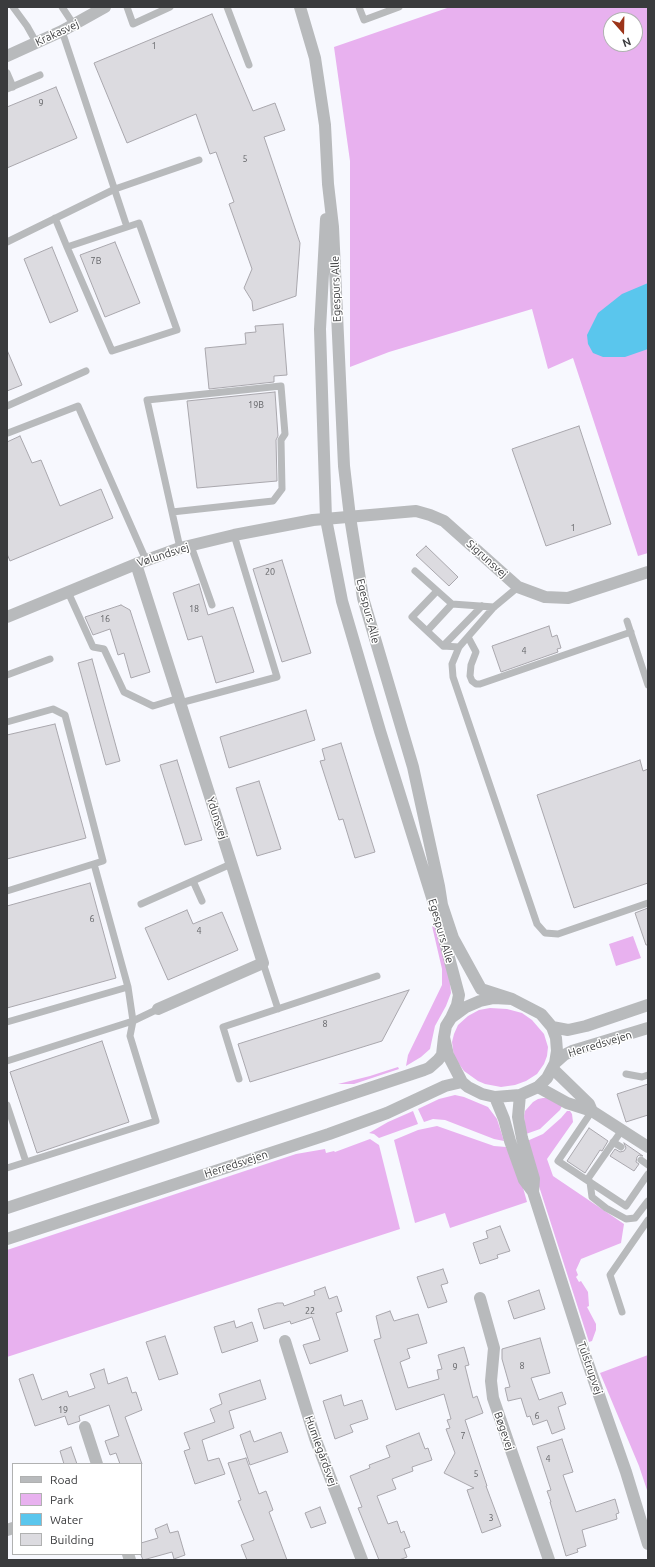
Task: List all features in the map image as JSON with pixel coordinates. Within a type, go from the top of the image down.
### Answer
[{"type":"street","name":"Krakasvej","points":[[7,56],[36,42],[62,32],[105,7]]},
{"type":"street","name":"Egespurs Alle","points":[[300,7],[315,58],[325,125],[328,184],[333,228],[344,466],[350,517],[363,598],[414,767],[442,905],[453,938],[481,989],[512,1000]]},
{"type":"street","name":"Egespurs Alle","points":[[328,184],[320,329],[326,519],[342,601],[380,731],[439,920],[459,995],[457,1005],[451,1018]]},
{"type":"street","name":"Sigrunsvej","points":[[326,519],[416,511],[430,515],[444,520],[518,587],[545,597],[568,598],[648,572]]},
{"type":"street","name":"Vølundsvej","points":[[7,617],[141,562],[186,547],[234,535],[313,520],[326,519]]},
{"type":"street","name":"Ydunsvej","points":[[141,562],[180,701],[263,964]]},
{"type":"street","points":[[158,1009],[263,964]]},
{"type":"street","points":[[7,1208],[424,1070],[438,1060],[442,1055],[444,1037],[446,1026],[451,1018],[466,1007],[480,1001],[494,998],[512,1000],[541,1014],[552,1027],[556,1038],[557,1051],[554,1066],[547,1078],[538,1087],[520,1095],[495,1097],[482,1094],[468,1087],[462,1082],[448,1056],[444,1037]]},
{"type":"street","name":"Herredsvejen","points":[[552,1027],[568,1030],[648,1005]]},
{"type":"street","name":"Herredsvejen","points":[[554,1066],[564,1055],[572,1051],[648,1028]]},
{"type":"street","points":[[554,1066],[589,1104],[592,1111]]},
{"type":"street","name":"Herredsvejen","points":[[7,1239],[329,1134],[387,1113],[445,1086],[462,1082]]},
{"type":"street","points":[[538,1087],[568,1103],[592,1111],[646,1144]]},
{"type":"street","name":"Tulstrupvej","points":[[520,1095],[518,1117],[534,1179],[533,1192]]},
{"type":"street","name":"Tulstrupvej","points":[[495,1097],[504,1119],[524,1180],[533,1192],[586,1358],[626,1472],[648,1544]]},
{"type":"street","name":"Bøgevej","points":[[480,1298],[494,1348],[491,1381],[493,1398],[549,1560]]},
{"type":"street","name":"Humlegårdsvej","points":[[285,1341],[315,1438],[362,1560]]},
{"type":"street","points":[[85,1427],[98,1463]]},
{"type":"lane","points":[[13,7],[27,26],[36,42]]},
{"type":"lane","points":[[62,7],[74,25]]},
{"type":"lane","points":[[126,7],[133,24],[170,7]]},
{"type":"lane","points":[[226,7],[249,65]]},
{"type":"lane","points":[[359,7],[364,20],[399,7]]},
{"type":"lane","points":[[62,32],[127,227]]},
{"type":"lane","points":[[7,73],[10,88],[40,75]]},
{"type":"lane","points":[[7,242],[115,189],[199,160]]},
{"type":"lane","points":[[55,218],[67,247],[112,351],[177,330],[139,223],[67,247]]},
{"type":"lane","points":[[7,406],[86,371]]},
{"type":"lane","points":[[172,512],[273,501],[282,489],[281,440],[284,434],[281,386],[147,400],[172,512],[212,605]]},
{"type":"lane","points":[[8,433],[78,406],[141,562]]},
{"type":"lane","points":[[68,592],[93,647],[104,649],[124,692],[154,706],[277,677],[234,535]]},
{"type":"lane","points":[[415,571],[452,604],[494,607]]},
{"type":"lane","points":[[518,587],[494,607],[459,647],[452,664],[456,689],[537,924],[545,933],[558,934],[648,903]]},
{"type":"lane","points":[[438,591],[412,617],[443,646],[459,647]]},
{"type":"lane","points":[[427,631],[452,604]]},
{"type":"lane","points":[[443,646],[482,606]]},
{"type":"lane","points":[[627,621],[648,685]]},
{"type":"lane","points":[[468,637],[476,652],[470,665],[470,676],[472,681],[476,684],[480,684],[631,632]]},
{"type":"lane","points":[[7,675],[50,660]]},
{"type":"lane","points":[[7,722],[53,710],[65,715],[103,861],[7,891]]},
{"type":"lane","points":[[7,1168],[156,1121],[130,1036],[133,1021],[128,987],[94,864]]},
{"type":"lane","points":[[141,904],[232,864]]},
{"type":"lane","points":[[193,881],[202,901]]},
{"type":"lane","points":[[263,964],[278,1009]]},
{"type":"lane","points":[[239,1079],[223,1027],[376,976]]},
{"type":"lane","points":[[7,1022],[128,987]]},
{"type":"lane","points":[[7,1061],[133,1021],[158,1009]]},
{"type":"lane","points":[[626,1074],[642,1077],[648,1075]]},
{"type":"lane","points":[[7,1105],[26,1162]]},
{"type":"lane","points":[[592,1111],[558,1161],[626,1206],[648,1174]]},
{"type":"lane","points":[[622,1130],[588,1181],[592,1196],[606,1208],[626,1219],[635,1218],[648,1201]]},
{"type":"lane","points":[[613,1142],[621,1147]]},
{"type":"lane","points":[[641,1160],[648,1165]]},
{"type":"lane","points":[[622,1312],[610,1275],[648,1220]]},
{"type":"green space","points":[[450,7],[648,7],[648,553],[638,556],[573,358],[548,369],[532,309],[389,352],[350,367],[350,161],[334,47]]},
{"type":"green space","points":[[432,926],[435,928],[449,973],[451,993],[435,1026],[430,1049],[421,1057],[406,1066],[408,1055],[442,985],[442,969]]},
{"type":"green space","points":[[633,936],[641,958],[616,966],[609,944]]},
{"type":"green space","points":[[490,1008],[507,1009],[522,1013],[532,1020],[544,1034],[548,1047],[544,1064],[537,1074],[526,1081],[515,1085],[501,1087],[485,1084],[464,1071],[454,1057],[452,1042],[458,1025],[468,1016],[479,1010]]},
{"type":"green space","points":[[398,1067],[399,1069],[354,1084],[338,1084],[370,1076]]},
{"type":"green space","points":[[455,1095],[488,1107],[497,1119],[504,1141],[494,1139],[445,1120],[433,1119],[424,1122],[418,1109],[439,1099]]},
{"type":"green space","points":[[543,1098],[548,1098],[562,1106],[560,1110],[540,1129],[526,1134],[524,1116],[525,1111],[533,1102]]},
{"type":"green space","points":[[413,1111],[418,1124],[379,1138],[374,1134],[369,1133],[388,1122]]},
{"type":"green space","points":[[567,1111],[570,1111],[572,1114],[573,1122],[547,1159],[553,1176],[624,1224],[621,1243],[581,1259],[576,1270],[578,1275],[576,1277],[579,1282],[581,1281],[588,1292],[589,1306],[587,1307],[596,1324],[596,1330],[592,1341],[589,1342],[537,1180],[527,1141],[543,1134]]},
{"type":"green space","points":[[437,1126],[494,1146],[506,1147],[522,1184],[527,1202],[450,1228],[445,1213],[415,1223],[394,1140],[418,1130]]},
{"type":"green space","points":[[370,1139],[379,1145],[400,1229],[7,1357],[7,1250],[296,1154],[325,1149],[326,1153],[335,1152]]},
{"type":"green space","points":[[648,1355],[648,1493],[639,1466],[600,1373]]},
{"type":"water","points":[[648,283],[648,349],[625,357],[603,357],[593,353],[588,344],[587,335],[598,313],[622,294]]},
{"type":"building","points":[[212,14],[253,111],[275,103],[285,130],[264,137],[300,243],[296,296],[253,311],[252,301],[244,288],[252,269],[229,204],[234,202],[216,152],[210,154],[196,114],[127,143],[94,63]]},
{"type":"building","points":[[56,87],[77,138],[7,168],[7,107]]},
{"type":"building","points":[[115,242],[140,303],[105,317],[80,255]]},
{"type":"building","points":[[52,247],[78,311],[50,323],[24,259]]},
{"type":"building","points":[[283,324],[287,375],[274,376],[274,382],[209,389],[205,348],[246,344],[245,333],[256,332],[255,326]]},
{"type":"building","points":[[7,350],[22,385],[7,391]]},
{"type":"building","points":[[275,392],[278,436],[276,440],[277,481],[197,488],[187,401]]},
{"type":"building","points":[[579,426],[611,524],[546,546],[512,449]]},
{"type":"building","points":[[20,436],[32,463],[41,460],[60,506],[101,489],[113,518],[10,561],[7,554],[7,442]]},
{"type":"building","points":[[426,546],[458,577],[449,586],[416,555]]},
{"type":"building","points":[[282,560],[311,653],[282,662],[253,569]]},
{"type":"building","points":[[199,584],[208,615],[233,607],[254,672],[216,683],[202,636],[188,640],[173,593]]},
{"type":"building","points":[[121,605],[130,610],[150,672],[131,678],[124,653],[118,655],[110,629],[93,635],[85,617]]},
{"type":"building","points":[[549,626],[552,637],[557,635],[561,648],[557,649],[558,652],[501,672],[492,646]]},
{"type":"building","points":[[92,659],[120,761],[106,765],[78,663]]},
{"type":"building","points":[[306,710],[315,740],[229,768],[220,737]]},
{"type":"building","points":[[55,724],[86,838],[7,859],[7,735]]},
{"type":"building","points":[[341,743],[375,852],[355,858],[343,819],[339,820],[320,761],[325,760],[322,749]]},
{"type":"building","points":[[177,760],[202,840],[185,845],[160,765]]},
{"type":"building","points":[[640,760],[643,771],[648,769],[648,883],[574,908],[537,795]]},
{"type":"building","points":[[259,781],[281,849],[257,856],[236,788]]},
{"type":"building","points":[[90,883],[116,978],[7,1008],[7,906]]},
{"type":"building","points":[[648,908],[648,945],[646,945],[635,913]]},
{"type":"building","points":[[187,910],[193,924],[222,912],[238,950],[168,980],[145,928]]},
{"type":"building","points":[[409,990],[382,1041],[250,1082],[238,1044]]},
{"type":"building","points":[[102,1041],[129,1122],[37,1153],[10,1072]]},
{"type":"building","points":[[648,1084],[648,1115],[626,1122],[617,1094]]},
{"type":"building","points":[[589,1128],[608,1141],[602,1151],[600,1150],[585,1173],[567,1161]]},
{"type":"building","points":[[624,1143],[643,1156],[639,1155],[637,1157],[636,1162],[639,1164],[634,1171],[610,1156],[615,1149],[620,1152],[624,1151],[626,1148]]},
{"type":"building","points":[[500,1226],[510,1251],[497,1255],[498,1258],[480,1264],[473,1243],[488,1238],[486,1231]]},
{"type":"building","points":[[443,1269],[448,1283],[441,1285],[447,1302],[428,1308],[417,1277]]},
{"type":"building","points":[[325,1287],[329,1299],[337,1296],[342,1311],[336,1313],[348,1351],[310,1364],[303,1345],[320,1340],[312,1317],[291,1324],[290,1321],[264,1329],[258,1309],[277,1303],[283,1303],[284,1306],[315,1295],[314,1291]]},
{"type":"building","points":[[539,1290],[545,1309],[514,1319],[508,1301]]},
{"type":"building","points":[[390,1311],[394,1321],[418,1314],[427,1343],[407,1349],[410,1358],[400,1362],[408,1388],[439,1379],[437,1370],[442,1369],[438,1355],[464,1347],[469,1365],[465,1366],[473,1398],[477,1396],[483,1413],[465,1420],[486,1486],[501,1526],[482,1533],[467,1490],[474,1488],[444,1473],[455,1453],[446,1429],[450,1428],[447,1420],[451,1419],[444,1394],[396,1410],[374,1340],[381,1338],[376,1316]]},
{"type":"building","points":[[234,1321],[236,1328],[252,1322],[258,1341],[222,1353],[214,1327]]},
{"type":"building","points":[[165,1336],[178,1374],[159,1380],[146,1342]]},
{"type":"building","points":[[540,1338],[550,1373],[531,1378],[539,1400],[562,1392],[566,1404],[558,1407],[565,1429],[552,1434],[547,1420],[533,1425],[530,1416],[527,1417],[521,1398],[508,1401],[505,1388],[510,1387],[502,1359],[502,1349]]},
{"type":"building","points":[[104,1369],[108,1384],[127,1377],[132,1393],[136,1392],[142,1410],[125,1417],[142,1463],[120,1463],[116,1453],[110,1455],[105,1441],[119,1436],[109,1405],[79,1416],[80,1421],[68,1425],[65,1416],[35,1426],[19,1379],[33,1374],[42,1400],[67,1391],[69,1397],[95,1388],[90,1374]]},
{"type":"building","points":[[260,1380],[266,1399],[229,1411],[234,1428],[202,1440],[208,1461],[219,1458],[225,1474],[195,1484],[184,1451],[190,1449],[184,1433],[215,1422],[210,1409],[222,1404],[219,1394]]},
{"type":"building","points":[[341,1395],[344,1406],[362,1400],[368,1419],[350,1425],[353,1432],[335,1439],[323,1401]]},
{"type":"building","points":[[250,1431],[254,1442],[281,1432],[288,1452],[250,1465],[240,1435]]},
{"type":"building","points":[[419,1433],[425,1449],[428,1448],[432,1460],[412,1467],[413,1471],[392,1479],[396,1489],[377,1496],[388,1524],[397,1521],[401,1533],[404,1531],[410,1547],[404,1549],[407,1557],[399,1560],[379,1560],[358,1508],[362,1507],[350,1476],[370,1468],[369,1465],[390,1457],[386,1446]]},
{"type":"building","points":[[562,1439],[573,1472],[563,1475],[576,1512],[615,1499],[619,1513],[616,1514],[617,1519],[582,1530],[586,1546],[577,1549],[578,1552],[566,1556],[547,1491],[551,1490],[537,1447]]},
{"type":"building","points":[[71,1447],[77,1463],[64,1463],[60,1451]]},
{"type":"building","points":[[246,1458],[259,1494],[266,1491],[273,1510],[269,1512],[287,1560],[247,1560],[241,1545],[254,1540],[238,1501],[241,1500],[228,1463]]},
{"type":"building","points":[[320,1507],[326,1523],[311,1528],[305,1513]]},
{"type":"building","points":[[167,1524],[170,1533],[178,1531],[185,1555],[174,1559],[172,1552],[143,1560],[141,1555],[142,1543],[158,1538],[155,1529]]}]
